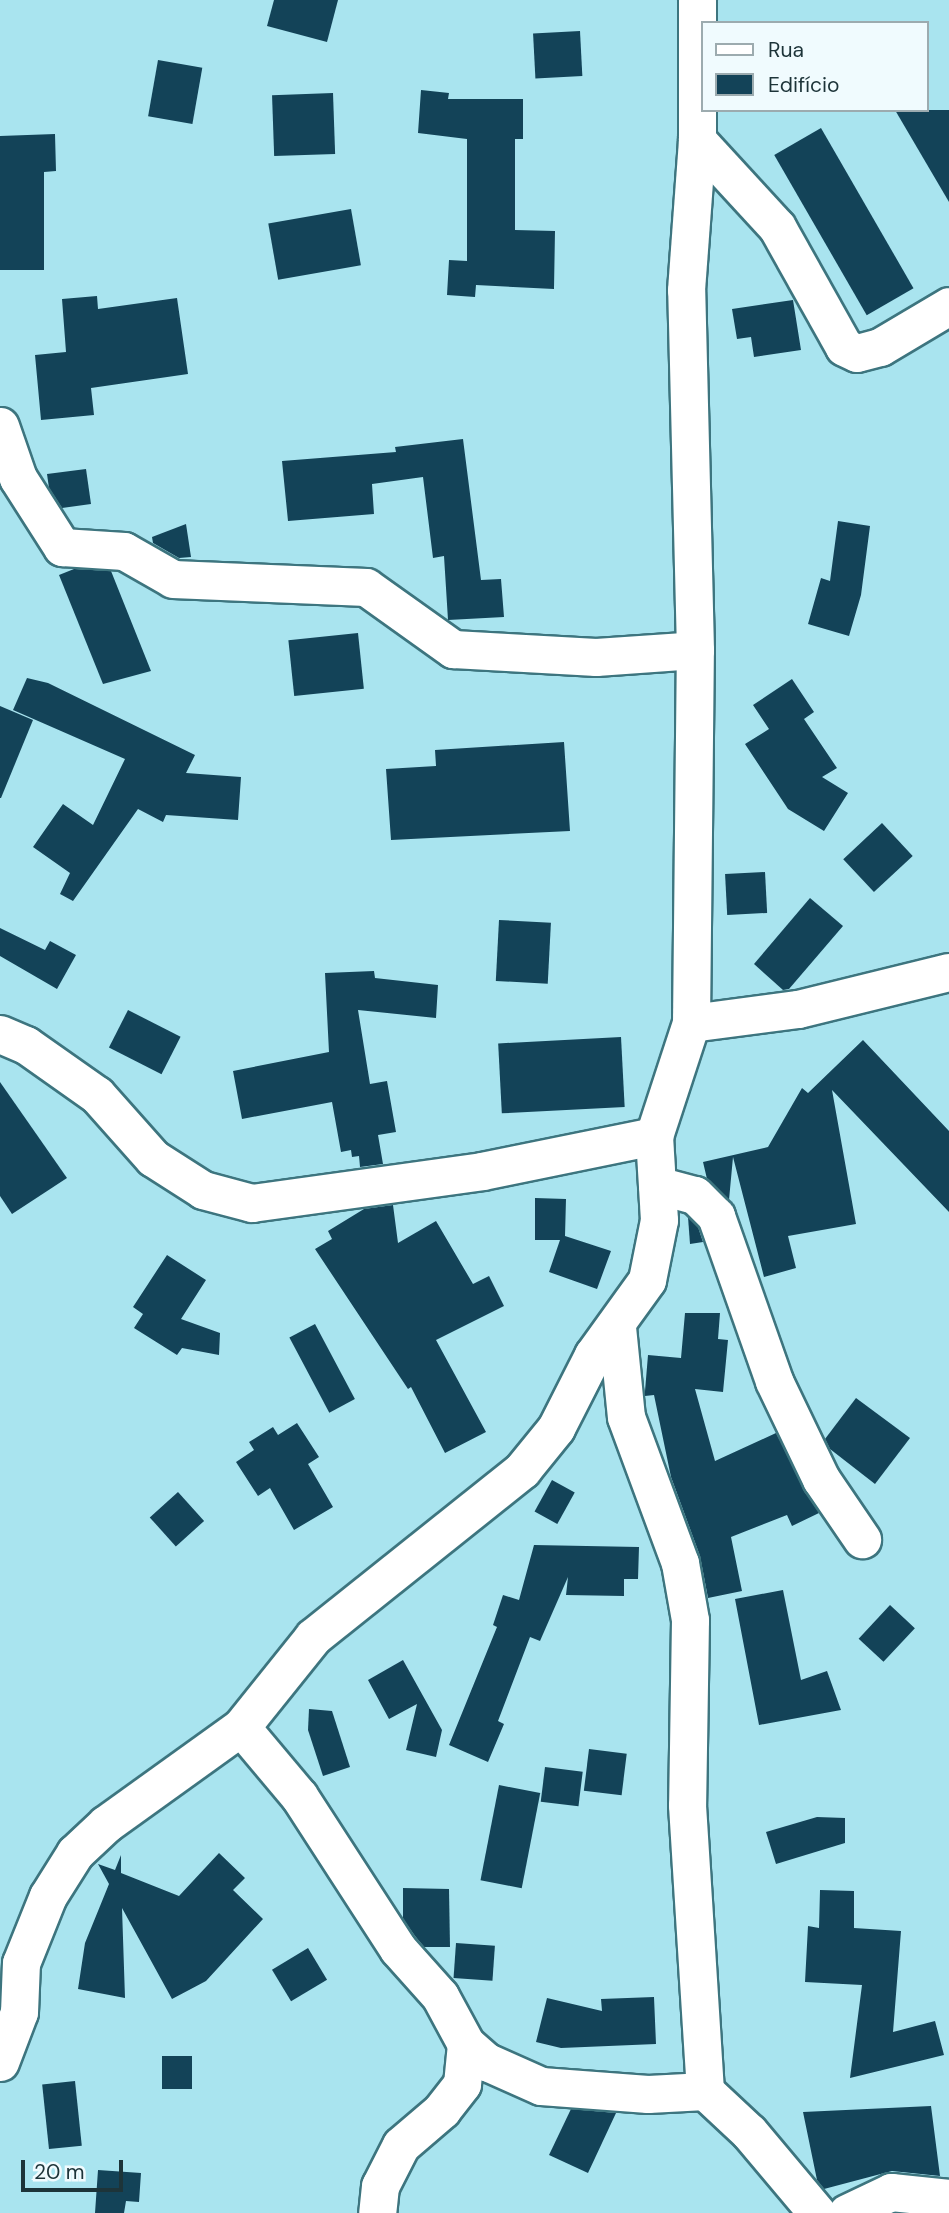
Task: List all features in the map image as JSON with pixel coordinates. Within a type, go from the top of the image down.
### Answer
[{"type":"street","points":[[0,2062],[19,2011],[21,1963],[48,1896],[75,1853],[106,1824],[241,1727],[313,1637],[409,1565],[522,1470],[555,1428],[593,1355],[617,1327],[647,1280],[659,1220],[654,1136],[691,1023],[695,650],[686,290],[697,141],[697,0]]},
{"type":"street","points":[[697,141],[777,227],[844,347],[858,353],[880,348],[949,306]]},
{"type":"street","points":[[0,426],[18,478],[62,547],[124,551],[173,579],[366,587],[453,649],[596,657],[695,650]]},
{"type":"street","points":[[691,1023],[798,1009],[949,971]]},
{"type":"street","points":[[0,1034],[26,1045],[97,1095],[153,1158],[203,1190],[252,1203],[482,1171],[654,1136]]},
{"type":"street","points":[[657,1185],[695,1195],[716,1216],[774,1381],[821,1479],[862,1539]]},
{"type":"street","points":[[617,1327],[626,1417],[680,1563],[690,1620],[687,1805],[705,2091],[749,2132],[817,2213]]},
{"type":"street","points":[[241,1727],[299,1796],[398,1949],[440,1996],[466,2044],[487,2062],[541,2086],[648,2094],[705,2091]]},
{"type":"street","points":[[377,2213],[380,2186],[401,2145],[442,2110],[462,2084],[466,2044]]},
{"type":"street","points":[[847,2213],[891,2192],[949,2198]]},
{"type":"building","points":[[274,0],[338,0],[327,42],[267,26]]},
{"type":"building","points":[[580,31],[582,76],[535,78],[533,33]]},
{"type":"building","points":[[158,60],[202,68],[192,124],[148,116]]},
{"type":"building","points":[[421,90],[449,93],[448,99],[523,99],[523,139],[515,139],[515,230],[555,231],[554,289],[476,285],[475,297],[447,295],[449,260],[467,261],[467,139],[418,133]]},
{"type":"building","points":[[333,93],[335,154],[274,156],[272,95]]},
{"type":"building","points":[[949,110],[949,202],[896,112]]},
{"type":"building","points":[[821,128],[914,288],[867,315],[774,155]]},
{"type":"building","points":[[55,134],[56,171],[44,172],[44,270],[0,270],[0,136]]},
{"type":"building","points":[[351,209],[361,265],[278,280],[268,224]]},
{"type":"building","points":[[97,296],[98,309],[177,298],[188,374],[91,388],[94,415],[41,420],[35,355],[66,352],[62,299]]},
{"type":"building","points":[[793,300],[801,350],[754,357],[751,337],[737,339],[732,309]]},
{"type":"building","points":[[463,439],[481,580],[501,579],[504,617],[448,620],[444,556],[433,558],[423,477],[372,484],[374,514],[288,521],[282,461],[396,452],[395,447]]},
{"type":"building","points":[[86,469],[91,504],[62,508],[49,488],[47,474]]},
{"type":"building","points":[[838,521],[870,526],[861,595],[849,636],[808,624],[821,578],[830,581]]},
{"type":"building","points":[[186,524],[191,557],[179,558],[153,543],[152,537]]},
{"type":"building","points":[[74,569],[111,571],[151,671],[103,684],[59,575]]},
{"type":"building","points":[[358,633],[364,689],[294,696],[288,640]]},
{"type":"building","points":[[27,678],[48,683],[195,755],[186,773],[241,777],[238,820],[166,815],[163,822],[138,809],[73,901],[60,894],[70,873],[33,847],[63,804],[93,825],[125,759],[13,710]]},
{"type":"building","points":[[792,679],[814,712],[804,719],[837,768],[822,777],[848,793],[824,831],[788,809],[745,744],[769,729],[753,705]]},
{"type":"building","points":[[0,706],[33,720],[1,798],[0,798]]},
{"type":"building","points":[[564,742],[570,831],[391,840],[386,769],[436,766],[435,750]]},
{"type":"building","points":[[882,823],[913,856],[874,892],[843,859]]},
{"type":"building","points":[[765,872],[767,913],[727,915],[725,874]]},
{"type":"building","points":[[810,898],[843,926],[789,989],[783,990],[754,964]]},
{"type":"building","points":[[499,920],[551,923],[548,984],[496,981]]},
{"type":"building","points":[[0,928],[45,950],[50,941],[76,955],[57,989],[0,956]]},
{"type":"building","points":[[374,971],[375,978],[438,985],[436,1018],[358,1010],[370,1084],[387,1081],[396,1132],[378,1135],[383,1164],[360,1167],[359,1156],[352,1157],[351,1150],[341,1152],[332,1102],[242,1119],[233,1071],[329,1052],[325,973]]},
{"type":"building","points":[[128,1010],[181,1037],[162,1074],[109,1047]]},
{"type":"building","points":[[621,1037],[625,1107],[502,1113],[498,1043]]},
{"type":"building","points":[[863,1040],[949,1131],[949,1212],[832,1090],[856,1224],[788,1236],[796,1268],[764,1277],[733,1157],[729,1200],[707,1179],[703,1162],[768,1147],[802,1088],[808,1093]]},
{"type":"building","points":[[0,1082],[67,1178],[12,1214],[0,1196]]},
{"type":"building","points":[[535,1198],[566,1199],[565,1236],[611,1251],[597,1289],[549,1272],[560,1240],[535,1240]]},
{"type":"building","points":[[393,1205],[398,1243],[436,1221],[473,1284],[489,1276],[504,1306],[436,1340],[486,1432],[445,1453],[411,1387],[408,1389],[315,1249],[332,1239],[328,1231],[364,1209]]},
{"type":"building","points":[[688,1217],[698,1227],[703,1242],[690,1244]]},
{"type":"building","points":[[167,1255],[206,1280],[181,1319],[220,1333],[219,1355],[182,1348],[177,1355],[134,1328],[143,1314],[133,1307]]},
{"type":"building","points":[[685,1313],[720,1313],[718,1339],[728,1340],[723,1392],[695,1389],[715,1461],[776,1433],[819,1513],[792,1526],[787,1515],[731,1537],[742,1591],[708,1598],[700,1556],[671,1477],[654,1395],[645,1396],[648,1355],[681,1358]]},
{"type":"building","points":[[315,1324],[355,1399],[329,1413],[289,1338]]},
{"type":"building","points":[[856,1398],[910,1438],[875,1484],[830,1449],[825,1439]]},
{"type":"building","points":[[297,1423],[319,1457],[308,1464],[333,1507],[294,1530],[270,1488],[258,1496],[236,1462],[254,1450],[249,1442],[273,1427],[278,1435]]},
{"type":"building","points":[[552,1480],[575,1493],[557,1524],[535,1511]]},
{"type":"building","points":[[178,1492],[204,1521],[176,1546],[150,1517]]},
{"type":"building","points":[[534,1545],[639,1547],[638,1579],[624,1579],[624,1596],[566,1595],[568,1577],[540,1641],[530,1637],[498,1721],[504,1724],[488,1762],[449,1745],[497,1627],[493,1625],[503,1595],[519,1600]]},
{"type":"building","points":[[783,1590],[801,1680],[827,1671],[841,1710],[759,1725],[735,1599]]},
{"type":"building","points":[[890,1605],[915,1628],[883,1662],[859,1639]]},
{"type":"building","points":[[403,1660],[442,1730],[436,1757],[406,1750],[417,1704],[389,1719],[368,1680]]},
{"type":"building","points":[[309,1709],[332,1711],[350,1767],[323,1776],[308,1730]]},
{"type":"building","points":[[589,1749],[627,1754],[622,1795],[584,1791]]},
{"type":"building","points":[[545,1767],[583,1772],[578,1806],[541,1802]]},
{"type":"building","points":[[499,1785],[540,1793],[522,1888],[480,1880]]},
{"type":"building","points":[[817,1817],[845,1818],[845,1843],[776,1864],[766,1832]]},
{"type":"building","points":[[219,1853],[245,1878],[233,1890],[263,1919],[206,1981],[172,1999],[122,1908],[125,1998],[78,1989],[85,1943],[109,1884],[98,1864],[115,1870],[121,1855],[121,1873],[179,1896]]},
{"type":"building","points":[[403,1888],[449,1889],[450,1947],[424,1947],[415,1936],[403,1919]]},
{"type":"building","points":[[820,1890],[854,1891],[854,1928],[901,1931],[893,2032],[935,2021],[944,2055],[850,2078],[862,1985],[805,1982],[808,1926],[819,1928]]},
{"type":"building","points":[[456,1943],[495,1946],[492,1981],[454,1978]]},
{"type":"building","points":[[308,1948],[327,1980],[291,2001],[272,1970]]},
{"type":"building","points":[[654,1997],[656,2044],[561,2048],[536,2042],[547,1998],[602,2011],[601,1999]]},
{"type":"building","points":[[162,2056],[192,2056],[192,2089],[162,2089]]},
{"type":"building","points":[[75,2081],[82,2146],[49,2149],[42,2084]]},
{"type":"building","points":[[931,2106],[940,2176],[892,2171],[824,2189],[817,2180],[803,2112]]},
{"type":"building","points":[[571,2109],[616,2113],[588,2173],[549,2155]]},
{"type":"building","points":[[98,2170],[141,2173],[139,2202],[126,2201],[124,2213],[95,2213]]}]
